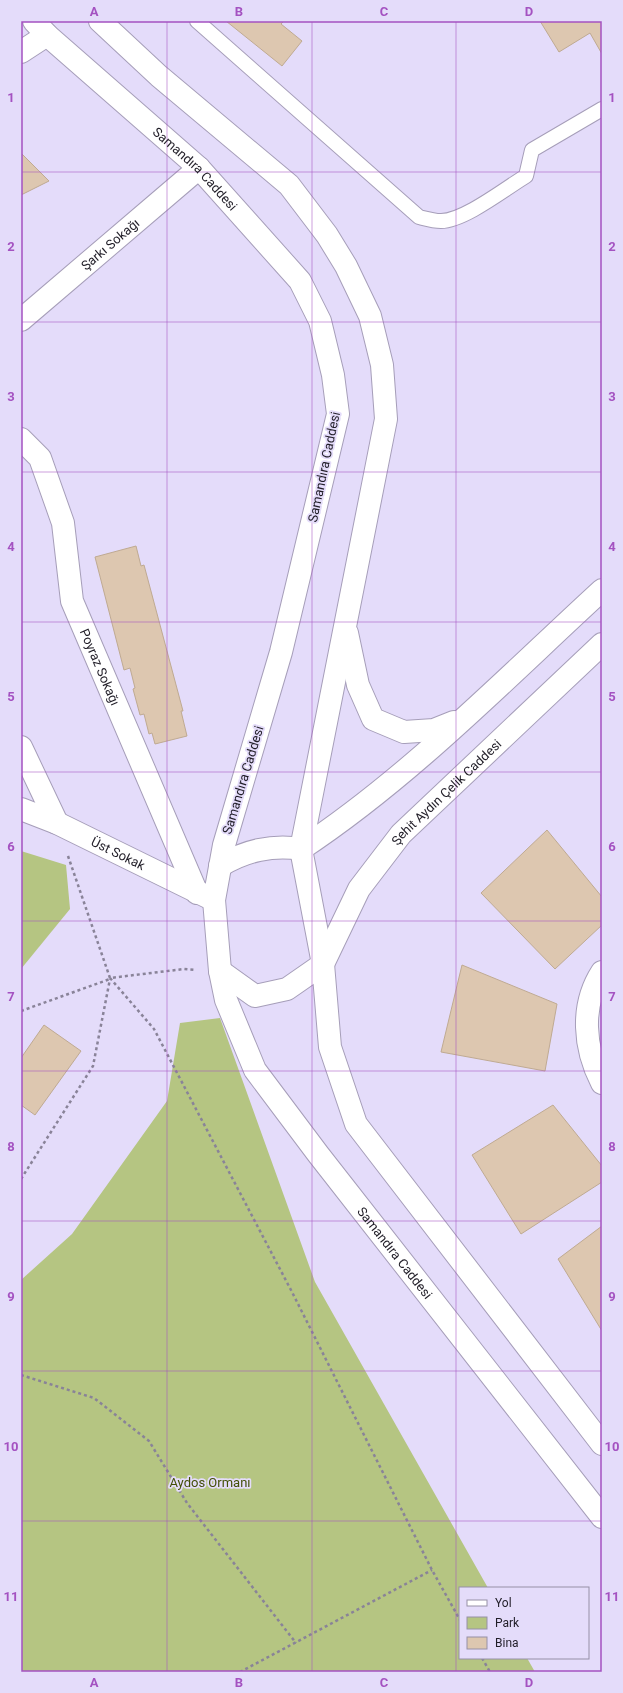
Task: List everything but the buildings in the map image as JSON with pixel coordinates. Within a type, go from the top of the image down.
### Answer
[{"type":"main road","points":[[100,21],[159,76],[289,185],[327,235],[346,266],[370,316],[382,365],[386,419],[301,849],[323,964],[330,1047],[356,1124],[602,1444]]},
{"type":"main road","points":[[21,52],[40,28]]},
{"type":"main road","name":"Samandıra Caddesi","points":[[40,28],[199,168],[300,281],[320,321],[333,375],[338,414],[281,652],[224,845],[220,866],[205,897],[226,1000],[255,1070],[318,1154],[602,1517]]},
{"type":"main road","name":"Şarkı Sokağı","points":[[21,320],[199,168]]},
{"type":"main road","name":"Poyraz Sokağı","points":[[21,439],[40,458],[62,523],[72,601],[205,897]]},
{"type":"main road","points":[[220,866],[235,856],[260,850],[285,846],[301,849],[335,827],[401,774],[602,590]]},
{"type":"main road","points":[[345,622],[358,686],[373,719],[404,732],[434,730],[461,719]]},
{"type":"main road","name":"Şehit Aydın Çelik Caddesi","points":[[323,964],[359,888],[401,834],[602,644]]},
{"type":"main road","points":[[21,747],[57,823]]},
{"type":"main road","name":"Üst Sokak","points":[[21,809],[57,823],[205,897]]},
{"type":"main road","points":[[220,971],[255,996],[287,989],[323,964]]},
{"type":"main road","points":[[602,972],[596,982],[587,1011],[587,1040],[595,1069],[602,1083]]},
{"type":"lane","points":[[197,21],[419,217],[431,220],[442,221],[459,217],[526,176],[532,150],[602,109]]},
{"type":"path","points":[[57,823],[110,978],[154,1029],[292,1292],[432,1570],[459,1618]]},
{"type":"path","points":[[21,1011],[110,978],[184,969],[220,971]]},
{"type":"path","points":[[21,1179],[93,1066],[110,978]]},
{"type":"path","points":[[21,1375],[94,1398],[149,1441],[187,1503],[296,1643]]},
{"type":"path","points":[[240,1672],[432,1570]]},
{"type":"path","points":[[483,1659],[490,1672]]},
{"type":"green space","points":[[21,851],[66,865],[70,909],[21,969]]},
{"type":"green space","name":"Aydos Ormanı","points":[[220,1018],[315,1282],[487,1587],[459,1587],[459,1659],[528,1659],[535,1672],[21,1672],[21,1280],[72,1234],[167,1101],[180,1023]]}]
